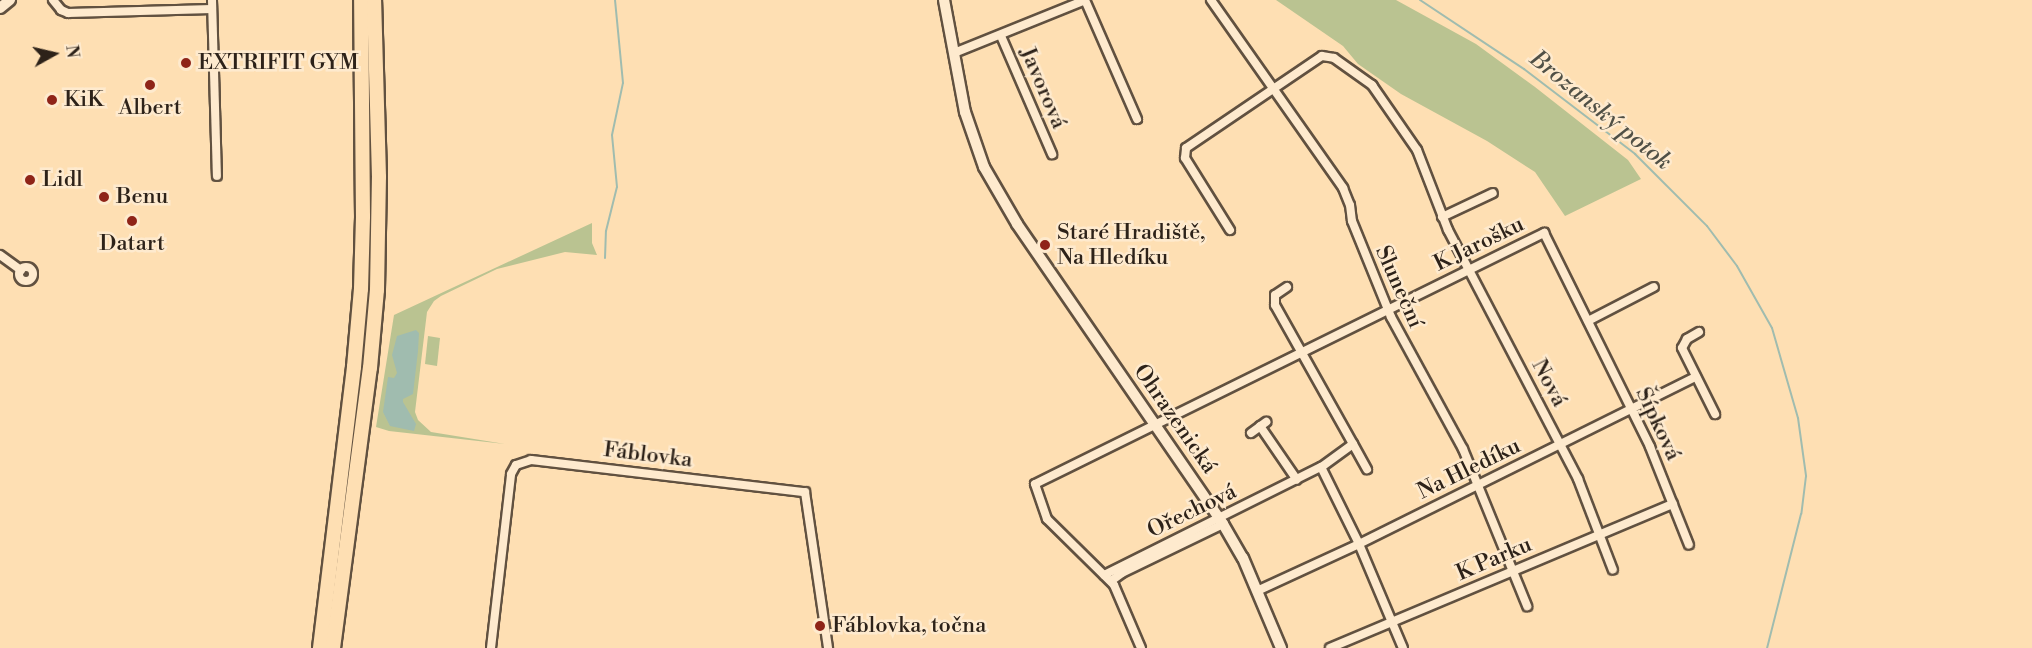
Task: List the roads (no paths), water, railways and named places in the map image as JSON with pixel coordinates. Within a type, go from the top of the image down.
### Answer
[{"type":"main road","points":[[320,648],[354,367],[361,289],[361,0]]},
{"type":"main road","points":[[333,648],[370,368],[376,300],[379,177],[374,0]]},
{"type":"street","points":[[0,8],[10,0]]},
{"type":"street","name":"Ohrazenická","points":[[945,0],[972,140],[988,175],[1017,224],[1221,521],[1243,558],[1281,648]]},
{"type":"street","points":[[954,53],[1001,36],[1085,0],[1137,119]]},
{"type":"street","name":"Sluneční","points":[[1211,0],[1343,188],[1350,205],[1352,221],[1387,309],[1463,449],[1527,606]]},
{"type":"street","points":[[55,3],[68,13],[195,9],[212,4],[217,176]]},
{"type":"street","name":"Javorová","points":[[1001,36],[1052,154]]},
{"type":"street","name":"Nová","points":[[1273,88],[1326,55],[1366,81],[1378,93],[1417,150],[1442,217],[1578,479],[1613,570]]},
{"type":"street","points":[[1230,230],[1183,152],[1273,88]]},
{"type":"street","points":[[1442,217],[1493,193]]},
{"type":"street","name":"K Jarošku","points":[[1107,578],[1047,519],[1035,484],[1544,233]]},
{"type":"street","name":"Šípková","points":[[1544,233],[1650,447],[1689,545]]},
{"type":"street","points":[[0,255],[21,270]]},
{"type":"street","points":[[1287,287],[1275,295],[1274,301],[1367,469]]},
{"type":"street","points":[[1588,321],[1654,287]]},
{"type":"street","points":[[1699,332],[1687,339],[1682,348],[1715,414]]},
{"type":"street","name":"Na Hledíku","points":[[1257,591],[1359,544],[1696,377]]},
{"type":"street","points":[[1251,433],[1263,424],[1297,480]]},
{"type":"street","name":"Ořechová","points":[[1107,578],[1122,573],[1321,467],[1353,444]]},
{"type":"street","name":"Fáblovka","points":[[491,648],[511,474],[520,462],[537,460],[805,492],[828,648]]},
{"type":"street","points":[[1321,467],[1359,544],[1403,648]]},
{"type":"street","name":"K Parku","points":[[1330,648],[1673,504]]},
{"type":"street","points":[[1107,578],[1141,648]]},
{"type":"waterway","points":[[605,258],[606,231],[617,187],[612,135],[623,83],[615,0]]},
{"type":"waterway","name":"Brozanský potok","points":[[1420,0],[1524,69],[1635,154],[1707,226],[1737,266],[1772,328],[1798,418],[1806,476],[1801,514],[1767,648]]},
{"type":"place","name":"EXTRIFIT GYM","points":[[186,63]]},
{"type":"place","name":"Albert","points":[[150,85]]},
{"type":"place","name":"KiK","points":[[52,100]]},
{"type":"place","name":"Lidl","points":[[30,180]]},
{"type":"place","name":"Benu","points":[[104,197]]},
{"type":"place","name":"Datart","points":[[132,221]]},
{"type":"place","name":"Staré Hradiště, Na Hledíku","points":[[1045,245]]},
{"type":"place","name":"Fáblovka, točna","points":[[820,626]]}]
